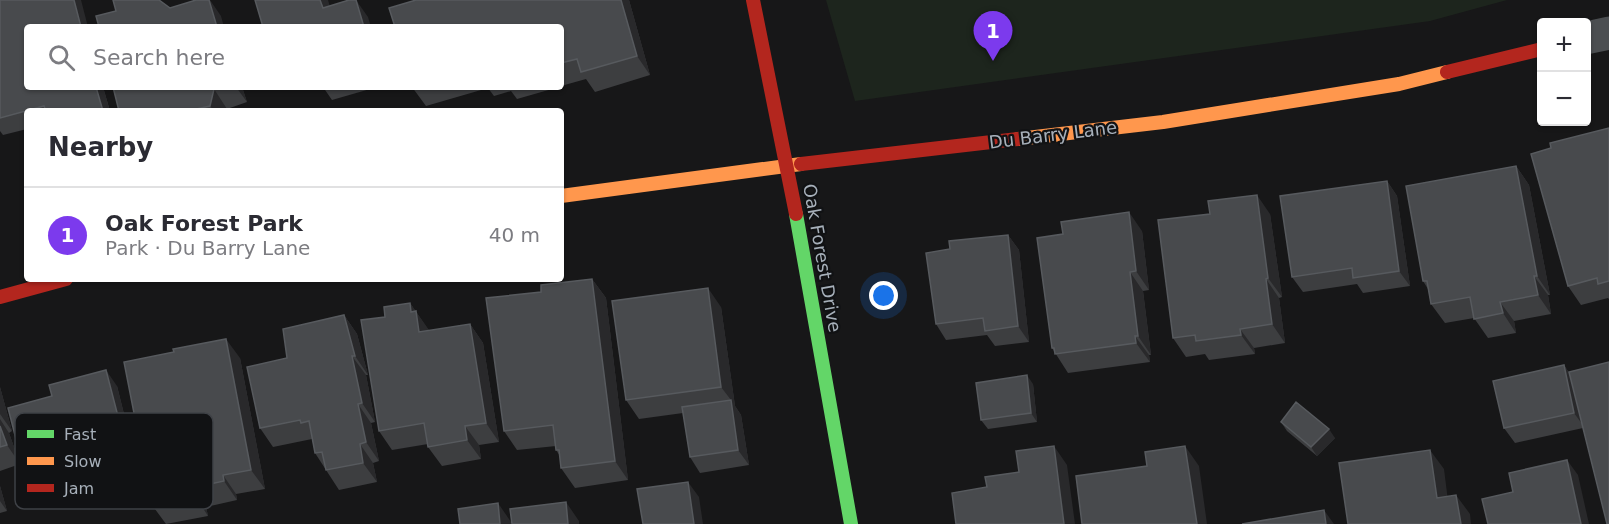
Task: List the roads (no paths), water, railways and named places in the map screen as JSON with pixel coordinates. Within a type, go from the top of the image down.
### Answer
[{"type":"street","name":"Oak Forest Drive","points":[[753,0],[788,166],[851,524]]},
{"type":"street","points":[[1591,37],[1609,33]]},
{"type":"street","name":"Du Barry Lane","points":[[564,195],[1175,120],[1399,84],[1537,50]]},
{"type":"street","points":[[0,297],[55,282]]},
{"type":"place","name":"Oak Forest Park","points":[[993,61]]}]
